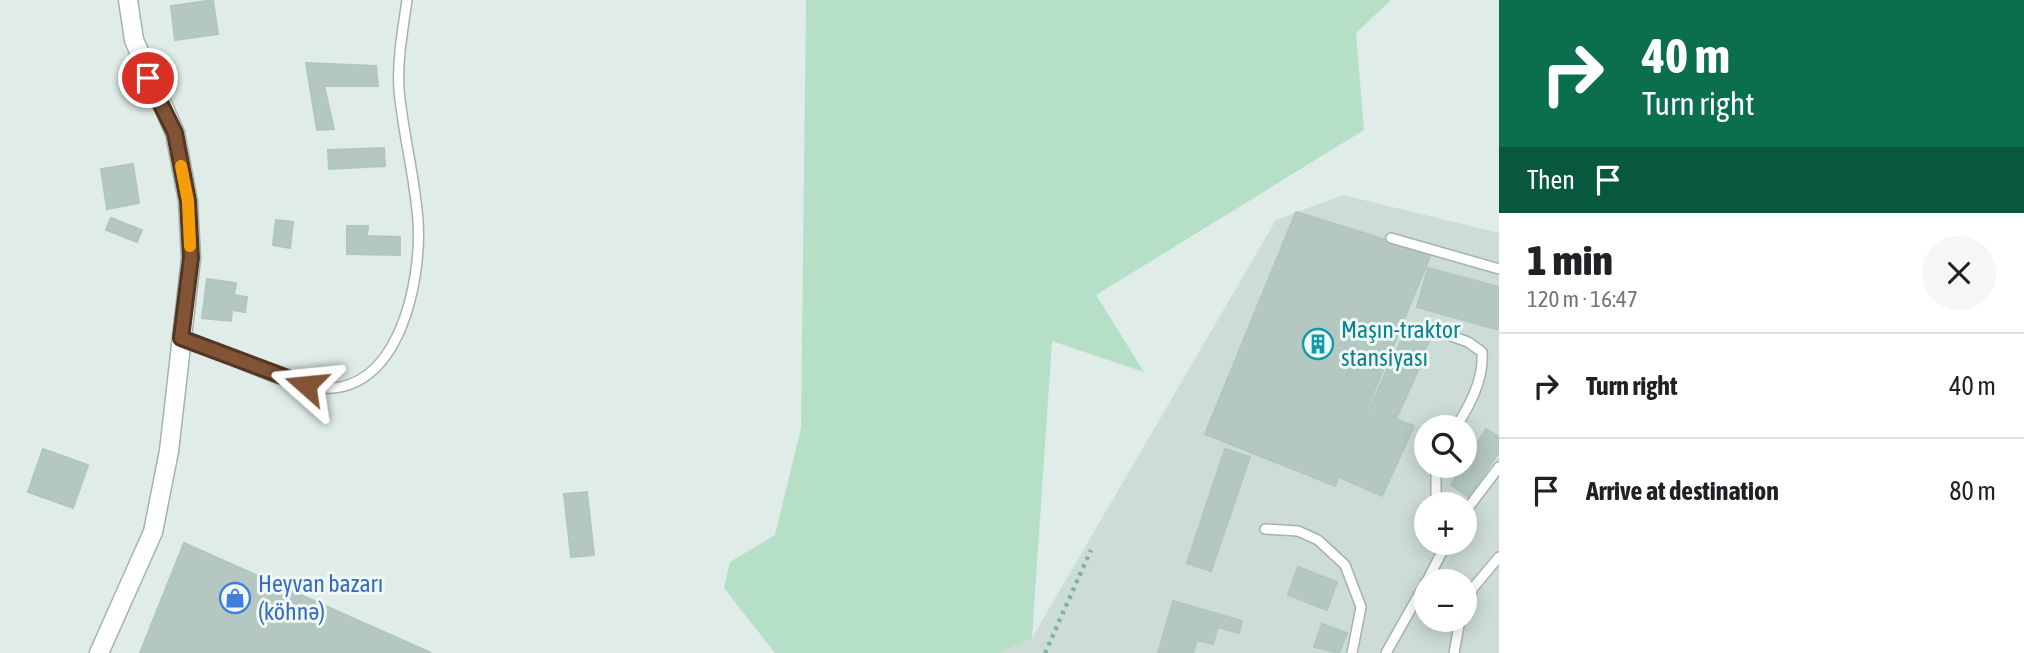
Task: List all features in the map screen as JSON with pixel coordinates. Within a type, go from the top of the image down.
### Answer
[{"type":"street","points":[[99,653],[153,532],[169,451],[191,258],[188,201],[175,133],[134,40],[128,0]]},
{"type":"lane","points":[[181,338],[291,382],[321,388],[345,386],[369,377],[386,357],[402,327],[418,253],[418,222],[399,88],[407,0]]},
{"type":"lane","points":[[1391,237],[1499,270]]},
{"type":"lane","points":[[1446,334],[1468,342],[1482,352],[1481,372],[1473,398],[1463,415]]},
{"type":"lane","points":[[1477,496],[1499,467]]},
{"type":"lane","points":[[1265,529],[1298,531],[1318,540],[1345,565],[1360,607],[1352,653]]},
{"type":"lane","points":[[1477,584],[1499,557]]},
{"type":"lane","points":[[1386,653],[1414,603]]},
{"type":"lane","points":[[1454,653],[1458,632]]},
{"type":"path","points":[[1045,653],[1091,550]]},
{"type":"shaded area","points":[[1343,195],[1499,233],[1499,653],[999,653],[1032,638],[1276,220]]},
{"type":"green space","points":[[806,0],[1391,0],[1356,33],[1364,130],[1096,295],[1144,372],[1052,341],[1032,638],[999,653],[775,653],[724,588],[730,562],[775,535],[801,428]]},
{"type":"building","points":[[213,0],[218,34],[175,40],[171,6]]},
{"type":"building","points":[[306,63],[376,66],[378,86],[324,86],[334,129],[317,130]]},
{"type":"building","points":[[384,148],[385,166],[329,169],[328,150]]},
{"type":"building","points":[[133,164],[139,203],[107,209],[101,169]]},
{"type":"building","name":"Maşın-traktor stansiyası","points":[[1296,212],[1431,254],[1335,486],[1205,434]]},
{"type":"building","points":[[111,218],[142,230],[137,242],[106,230]]},
{"type":"building","points":[[276,220],[293,222],[290,248],[273,245]]},
{"type":"building","points":[[347,226],[368,226],[367,236],[400,237],[400,255],[347,254]]},
{"type":"building","points":[[1428,268],[1499,287],[1499,330],[1417,307]]},
{"type":"building","points":[[1293,270],[1320,281],[1255,442],[1227,431]]},
{"type":"building","points":[[207,279],[236,283],[234,295],[247,297],[245,312],[232,310],[231,321],[202,318]]},
{"type":"building","points":[[1383,310],[1400,318],[1388,344],[1371,337]]},
{"type":"building","points":[[1408,326],[1431,337],[1420,360],[1397,350]]},
{"type":"building","points":[[1394,354],[1420,366],[1396,419],[1414,426],[1382,496],[1339,477]]},
{"type":"building","points":[[1354,360],[1379,370],[1333,475],[1308,465]]},
{"type":"building","points":[[1486,429],[1499,437],[1499,452],[1472,492],[1462,492],[1451,485],[1455,478],[1477,478],[1477,443]]},
{"type":"building","points":[[43,449],[88,465],[73,508],[28,492]]},
{"type":"building","points":[[1225,449],[1250,457],[1211,571],[1187,563]]},
{"type":"building","points":[[587,492],[594,555],[571,557],[564,494]]},
{"type":"building","name":"Heyvan bazarı (köhnə)","points":[[184,543],[431,653],[140,653]]},
{"type":"building","points":[[1298,567],[1337,582],[1327,610],[1288,595]]},
{"type":"building","points":[[1173,601],[1242,621],[1239,633],[1218,627],[1213,644],[1197,640],[1193,653],[1158,653]]},
{"type":"building","points":[[1322,624],[1347,633],[1339,653],[1314,647]]},
{"type":"slow traffic","points":[[181,166],[188,201],[190,246]]},
{"type":"place","name":"Maşın-traktor stansiyası","points":[[1318,344]]},
{"type":"place","name":"Heyvan bazarı (köhnə)","points":[[235,598]]},
{"type":"route","points":[[148,78],[175,133],[188,201],[191,258],[181,338],[291,382],[306,385]]}]
